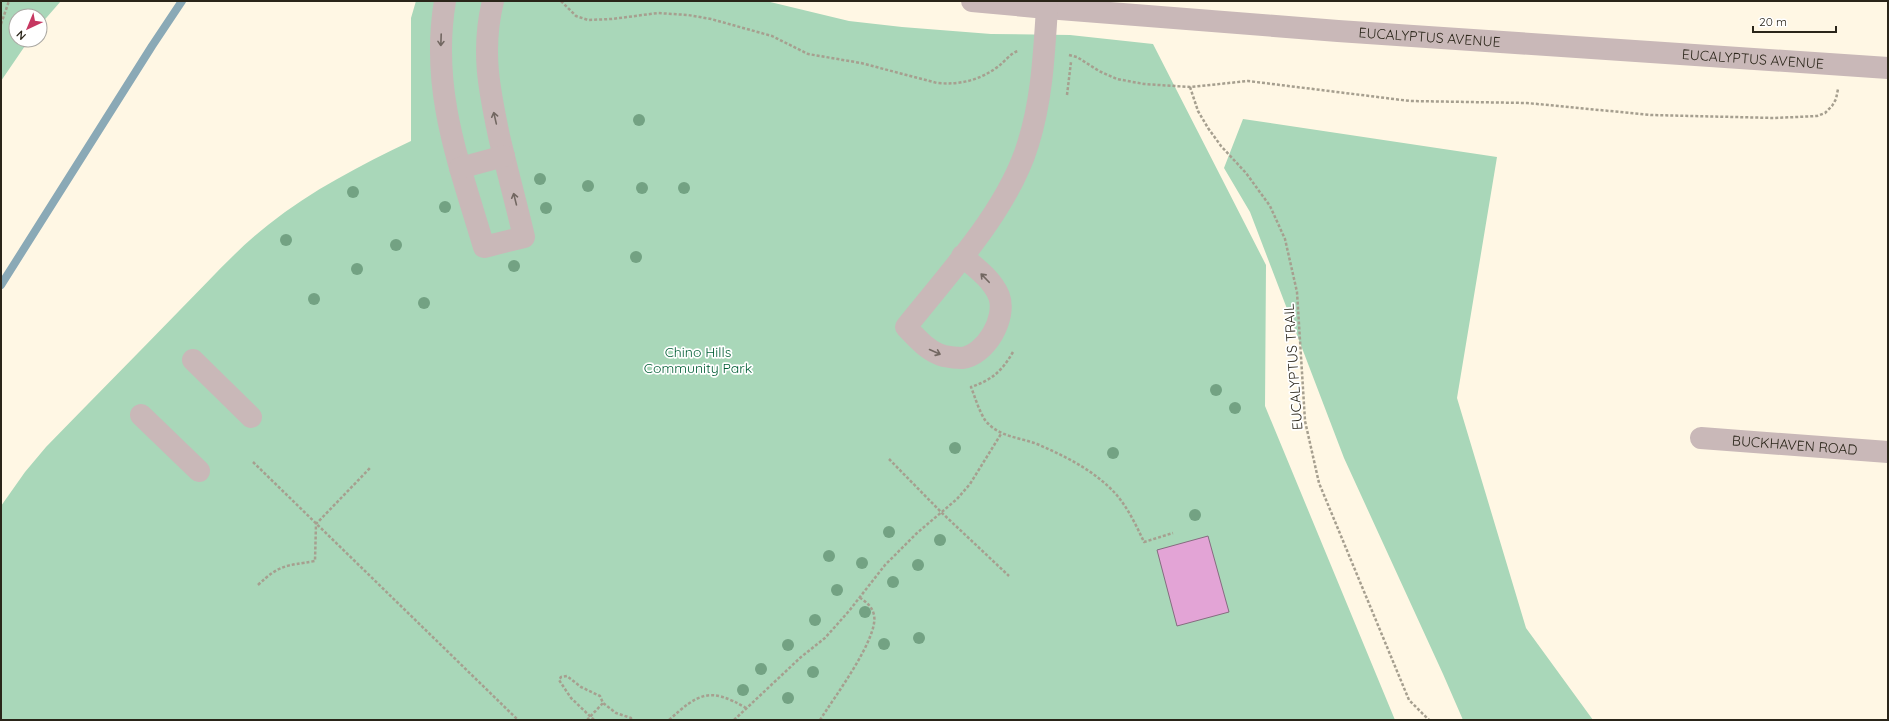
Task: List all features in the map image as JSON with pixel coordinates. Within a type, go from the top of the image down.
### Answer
[{"type":"street","points":[[445,1],[441,29],[441,80],[452,138],[484,247],[524,236],[490,97],[486,63],[488,27],[493,1]]},
{"type":"street","name":"EUCALYPTUS AVENUE","points":[[972,1],[1047,8],[1841,66],[1888,68]]},
{"type":"street","points":[[962,256],[988,280],[999,296],[1001,310],[991,337],[979,350],[963,358],[944,356],[928,349],[906,327],[962,256],[978,236],[999,206],[1016,174],[1025,152],[1036,111],[1044,52],[1047,8]]},
{"type":"street","points":[[460,168],[504,156]]},
{"type":"street","points":[[193,360],[251,417]]},
{"type":"street","points":[[141,416],[199,471]]},
{"type":"street","name":"BUCKHAVEN ROAD","points":[[1701,438],[1888,452]]},
{"type":"path","points":[[1,24],[9,1]]},
{"type":"path","points":[[561,1],[576,16],[588,20],[612,20],[658,13],[711,19],[772,36],[808,54],[861,63],[937,83],[949,84],[975,80],[997,67],[1017,51],[1044,52],[1077,57],[1099,71],[1117,79],[1144,84],[1190,87],[1248,81],[1410,101],[1527,103],[1651,116],[1795,118],[1817,116],[1825,113],[1836,100],[1841,66]]},
{"type":"path","points":[[1066,98],[1071,56]]},
{"type":"path","name":"EUCALYPTUS TRAIL","points":[[1190,87],[1198,110],[1208,128],[1221,146],[1246,173],[1270,206],[1285,239],[1297,292],[1305,421],[1319,483],[1409,700],[1429,720]]},
{"type":"path","points":[[1015,349],[998,373],[986,381],[971,386],[985,420],[1001,434],[1035,444],[1064,456],[1092,474],[1115,493],[1131,516],[1144,542],[1173,533]]},
{"type":"path","points":[[734,720],[801,657],[825,638],[849,611],[885,565],[917,533],[957,500],[970,484],[1001,434]]},
{"type":"path","points":[[889,459],[941,512],[1009,576]]},
{"type":"path","points":[[253,462],[518,720]]},
{"type":"path","points":[[258,585],[273,571],[284,566],[315,561],[316,524],[370,468]]},
{"type":"path","points":[[820,720],[867,647],[875,626],[875,616],[871,607],[859,597]]},
{"type":"path","points":[[594,720],[564,688],[559,680],[561,677],[566,676],[581,687],[600,696],[603,703],[616,713],[631,718],[631,720]]},
{"type":"path","points":[[669,720],[689,703],[705,695],[721,696],[746,708]]},
{"type":"path","points":[[587,720],[603,703]]},
{"type":"green space","points":[[1,1],[61,1],[48,16],[48,8],[8,8],[8,48],[24,48],[1,81]]},
{"type":"green space","name":"Chino Hills Community Park","points":[[416,1],[766,1],[849,21],[902,27],[991,34],[1070,35],[1153,44],[1266,265],[1265,406],[1395,720],[1,720],[1,506],[25,472],[46,447],[222,266],[256,235],[285,212],[319,189],[411,141],[411,18]]},
{"type":"green space","points":[[1243,119],[1497,157],[1457,398],[1526,628],[1593,720],[1463,720],[1344,458],[1250,212],[1224,168]]},
{"type":"building","points":[[1208,536],[1229,612],[1177,626],[1157,550]]},
{"type":"waterway","points":[[1,285],[182,1]]}]
